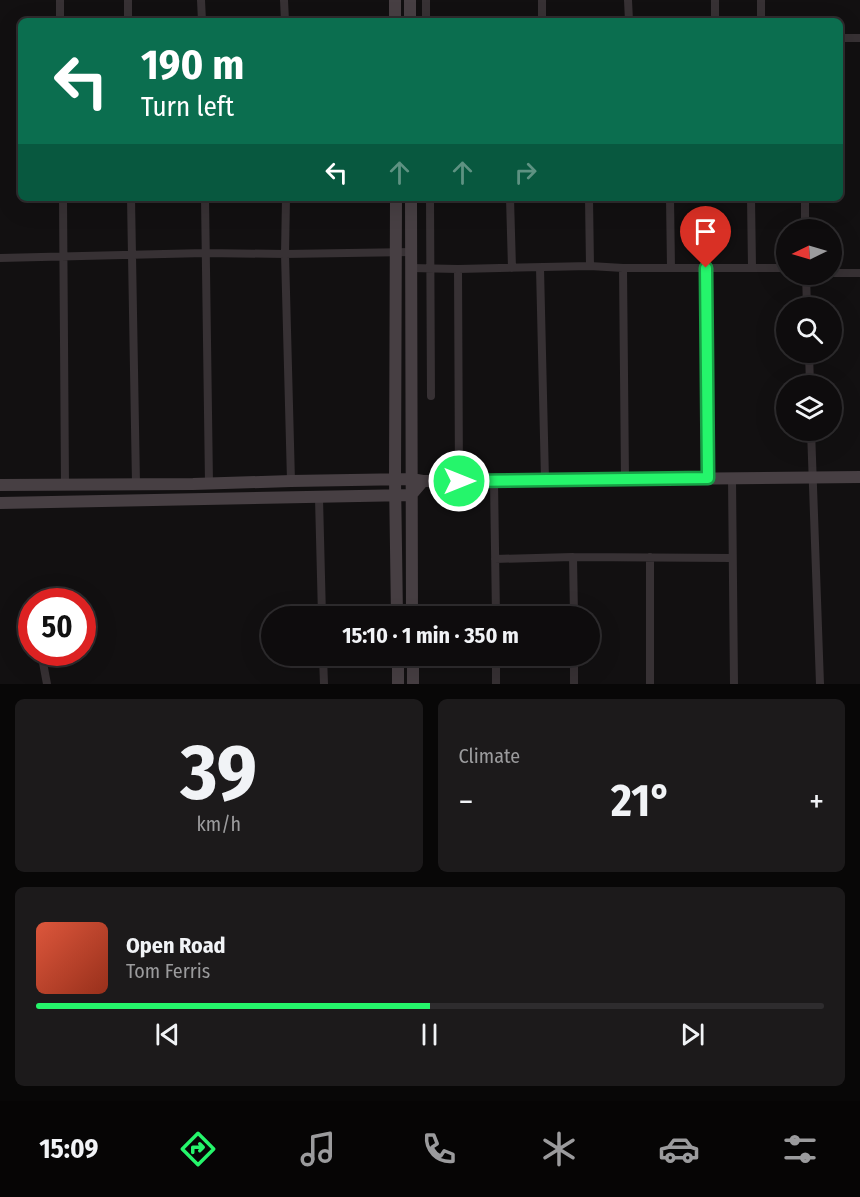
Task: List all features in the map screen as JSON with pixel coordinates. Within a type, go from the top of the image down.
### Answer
[{"type":"main road","points":[[395,0],[395,18]]},
{"type":"main road","points":[[410,0],[410,18]]},
{"type":"main road","points":[[396,201],[397,606]]},
{"type":"main road","points":[[411,201],[417,480],[411,495],[412,606]]},
{"type":"main road","points":[[0,484],[860,477]]},
{"type":"main road","points":[[14,502],[15,485]]},
{"type":"main road","points":[[0,503],[411,495]]},
{"type":"main road","points":[[398,666],[398,684]]},
{"type":"main road","points":[[413,666],[413,684]]},
{"type":"street","points":[[60,0],[60,18]]},
{"type":"street","points":[[128,0],[128,18]]},
{"type":"street","points":[[201,0],[202,18]]},
{"type":"street","points":[[284,0],[285,18]]},
{"type":"street","points":[[426,0],[426,18]]},
{"type":"street","points":[[542,0],[542,18]]},
{"type":"street","points":[[628,0],[629,18]]},
{"type":"street","points":[[715,0],[715,18]]},
{"type":"street","points":[[761,0],[761,18]]},
{"type":"street","points":[[843,38],[860,38]]},
{"type":"street","points":[[63,201],[65,485]]},
{"type":"street","points":[[131,201],[136,484]]},
{"type":"street","points":[[205,201],[209,483]]},
{"type":"street","points":[[286,201],[285,254],[291,481]]},
{"type":"street","points":[[430,201],[431,396]]},
{"type":"street","points":[[510,201],[512,268]]},
{"type":"street","points":[[589,201],[590,266]]},
{"type":"street","points":[[670,201],[671,268]]},
{"type":"street","points":[[752,201],[752,267]]},
{"type":"street","points":[[805,201],[805,219]]},
{"type":"street","points":[[0,258],[206,253],[411,252]]},
{"type":"street","points":[[411,268],[590,266],[776,268]]},
{"type":"street","points":[[540,268],[545,480]]},
{"type":"street","points":[[623,268],[625,480]]},
{"type":"street","points":[[706,268],[708,478]]},
{"type":"street","points":[[458,269],[459,481]]},
{"type":"street","points":[[842,273],[860,273]]},
{"type":"street","points":[[812,441],[820,684]]},
{"type":"street","points":[[732,478],[734,684]]},
{"type":"street","points":[[494,481],[496,606]]},
{"type":"street","points":[[319,498],[322,606]]},
{"type":"street","points":[[573,557],[574,606]]},
{"type":"street","points":[[650,557],[650,684]]},
{"type":"street","points":[[495,558],[732,558]]},
{"type":"street","points":[[44,666],[47,684]]},
{"type":"street","points":[[323,666],[324,684]]},
{"type":"street","points":[[496,666],[496,684]]},
{"type":"street","points":[[574,666],[574,684]]},
{"type":"route","points":[[459,481],[708,478],[706,268]]}]
